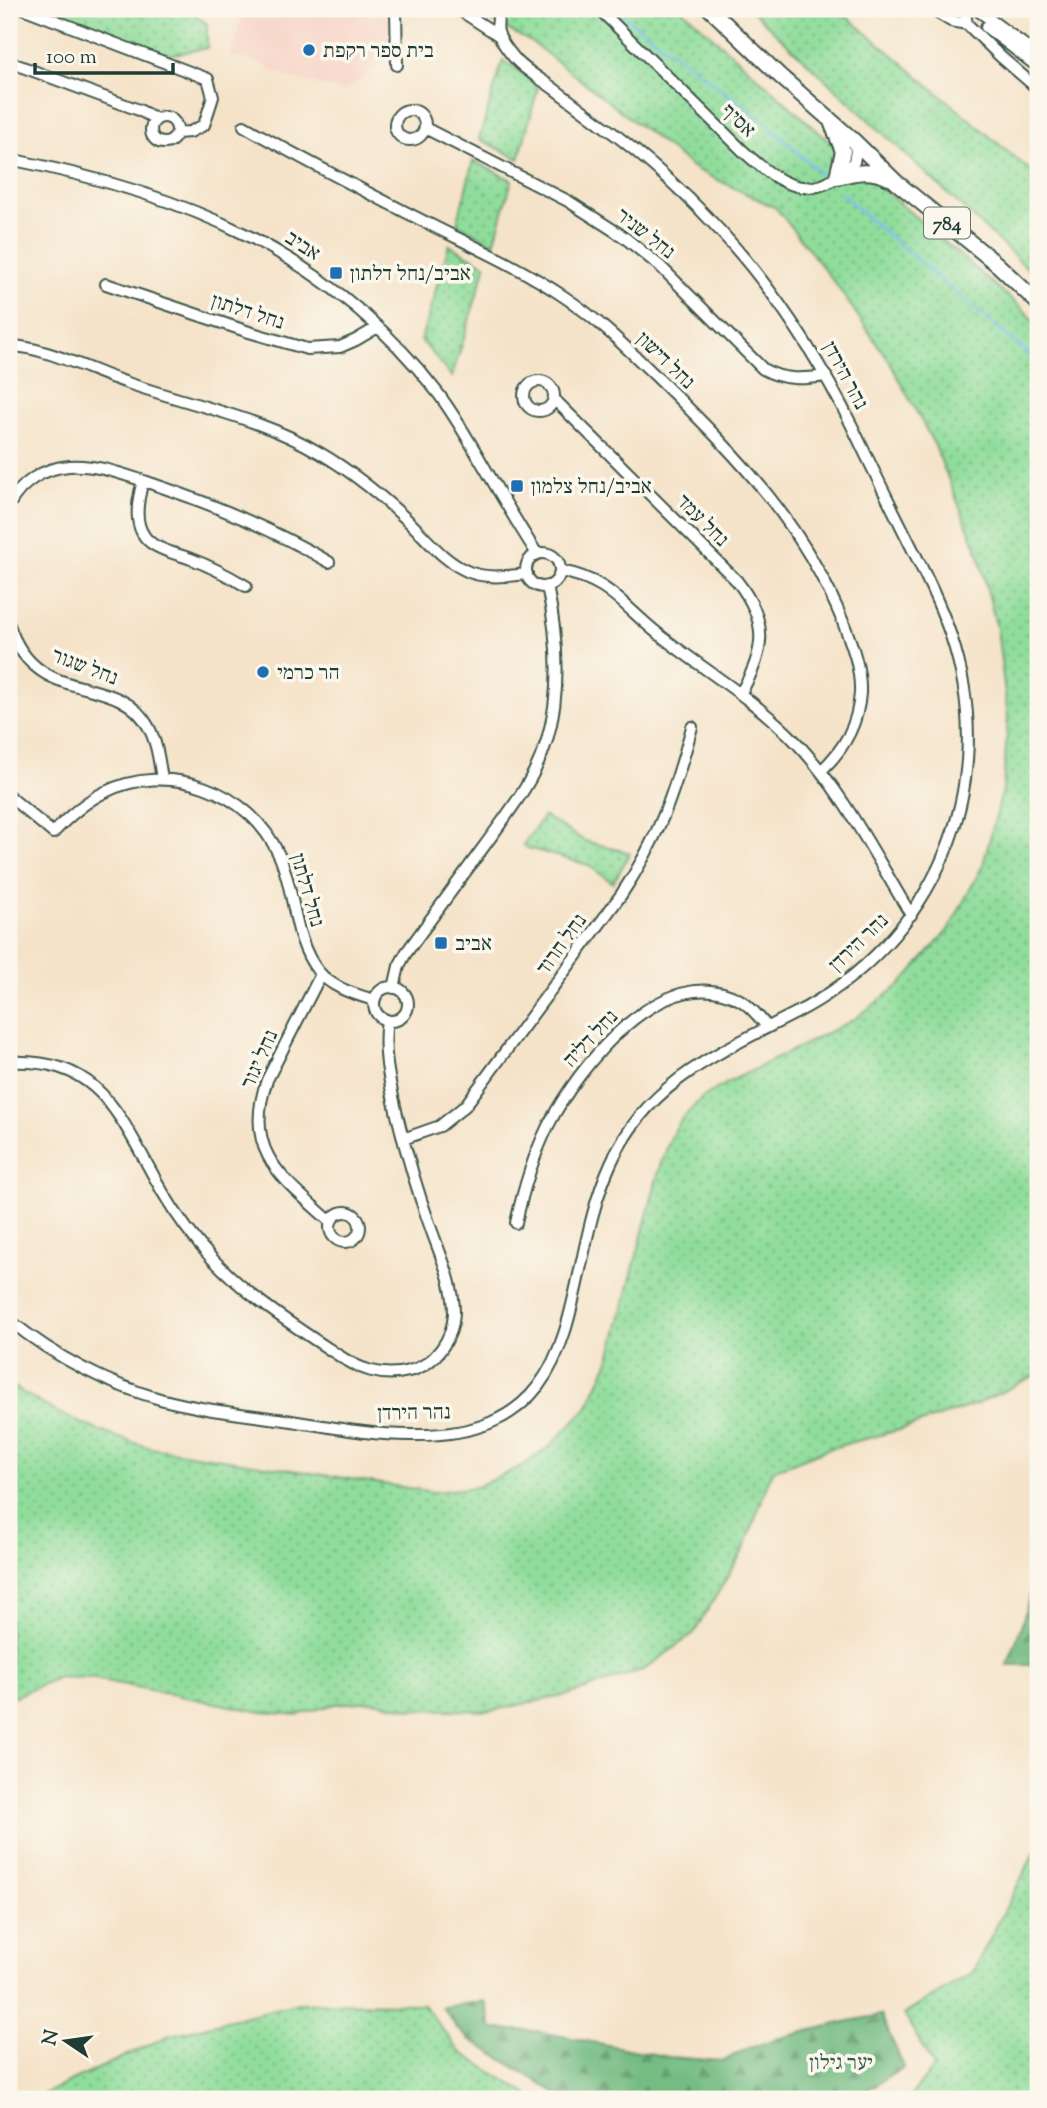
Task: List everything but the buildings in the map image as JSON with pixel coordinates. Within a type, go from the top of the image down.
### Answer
[{"type":"main road","name":"784","points":[[710,9],[896,182],[998,265],[1038,303]]},
{"type":"main road","points":[[830,119],[843,151],[837,177],[869,171],[896,182]]},
{"type":"street","points":[[25,9],[208,79],[213,97],[204,125],[190,132],[177,133]]},
{"type":"street","points":[[396,9],[397,65]]},
{"type":"street","points":[[458,9],[498,35]]},
{"type":"street","points":[[498,35],[499,9]]},
{"type":"street","name":"אסיף","points":[[599,9],[761,167],[779,179],[802,188],[826,184],[837,177]]},
{"type":"street","points":[[931,9],[951,21],[974,18],[1038,55]]},
{"type":"street","points":[[974,18],[1038,67]]},
{"type":"street","points":[[974,18],[999,56],[1038,89]]},
{"type":"street","name":"נהר הירדן","points":[[9,1320],[54,1353],[104,1380],[156,1398],[197,1407],[379,1434],[414,1436],[472,1429],[495,1420],[532,1393],[558,1354],[601,1187],[613,1157],[628,1131],[666,1089],[688,1071],[721,1050],[832,992],[868,964],[900,931],[927,892],[948,849],[962,801],[968,749],[965,695],[951,637],[926,578],[826,376],[802,335],[766,285],[704,213],[630,146],[517,62],[498,35]]},
{"type":"street","points":[[9,62],[139,110],[156,119]]},
{"type":"street","points":[[165,116],[176,124],[177,133],[169,143],[156,141],[150,130],[156,119],[165,116]]},
{"type":"street","name":"נחל דישון","points":[[244,126],[504,261],[564,296],[626,347],[751,473],[809,552],[838,611],[856,656],[860,693],[855,719],[845,744],[821,771]]},
{"type":"street","name":"נחל שניר","points":[[425,128],[568,201],[624,237],[661,267],[763,369],[793,379],[826,376]]},
{"type":"street","points":[[837,177],[854,162],[856,151],[853,140]]},
{"type":"street","name":"אביב","points":[[9,159],[86,177],[174,203],[239,230],[303,267],[333,289],[377,327],[438,394],[537,554]]},
{"type":"street","name":"נחל דלתון","points":[[106,284],[307,349],[340,347],[377,327]]},
{"type":"street","points":[[9,346],[31,348],[141,388],[278,431],[319,452],[357,477],[462,569],[493,577],[527,574]]},
{"type":"street","name":"נחל עמד","points":[[554,399],[746,593],[758,616],[761,639],[754,670],[740,694]]},
{"type":"street","points":[[9,505],[23,486],[50,469],[68,466],[98,468],[143,481],[245,519],[328,562]]},
{"type":"street","points":[[143,481],[137,518],[146,539],[159,548],[200,562],[246,586]]},
{"type":"street","points":[[544,553],[552,555],[558,561],[560,571],[556,581],[547,586],[534,584],[527,574],[528,564],[537,554],[544,553]]},
{"type":"street","points":[[560,571],[580,574],[604,586],[660,636],[740,694],[788,734],[821,771],[846,807],[911,915]]},
{"type":"street","points":[[394,988],[399,966],[406,953],[518,801],[535,771],[547,741],[558,680],[557,649],[547,586]]},
{"type":"street","name":"נחל שגור","points":[[9,625],[21,651],[46,674],[69,685],[113,696],[134,709],[153,738],[162,779]]},
{"type":"street","name":"נחל חרוד","points":[[403,1139],[440,1126],[470,1101],[621,895],[661,824],[677,783],[692,727]]},
{"type":"street","name":"נחל דלתון","points":[[9,796],[53,832],[77,809],[104,792],[132,782],[162,779],[190,782],[218,792],[242,807],[263,828],[279,855],[303,943],[321,974],[345,990],[374,1000]]},
{"type":"street","name":"נחל יגור","points":[[321,974],[267,1080],[259,1124],[265,1149],[277,1171],[331,1222]]},
{"type":"street","points":[[394,988],[405,995],[407,1008],[400,1018],[387,1020],[376,1013],[374,1000],[382,990],[394,988]]},
{"type":"street","name":"נחל דליה","points":[[516,1223],[538,1150],[560,1105],[607,1044],[650,1007],[681,993],[711,991],[741,1001],[767,1026]]},
{"type":"street","points":[[9,1062],[45,1063],[80,1076],[94,1086],[116,1111],[175,1212],[214,1260],[247,1291],[346,1362],[380,1374],[398,1374],[429,1362],[441,1350],[450,1335],[454,1315],[453,1293],[403,1139],[387,1068],[384,1037],[387,1020]]},
{"type":"shaded area","name":"בית ספר רקפת","points":[[245,9],[386,9],[389,14],[388,48],[378,51],[376,68],[344,91],[295,79],[273,72],[264,64],[230,56]]},
{"type":"green space","points":[[51,9],[188,9],[207,24],[207,48],[169,55],[121,39]]},
{"type":"green space","points":[[491,9],[682,9],[871,179],[1024,310],[1038,326],[1038,1374],[977,1404],[903,1429],[827,1449],[772,1471],[745,1547],[694,1633],[645,1669],[571,1694],[490,1711],[411,1709],[373,1701],[335,1704],[298,1715],[261,1712],[90,1678],[59,1677],[9,1699],[9,1383],[77,1422],[151,1448],[434,1492],[476,1487],[518,1468],[548,1448],[587,1408],[610,1358],[660,1166],[672,1135],[683,1117],[703,1097],[853,1020],[901,984],[949,929],[983,865],[1003,789],[1008,718],[997,629],[978,552],[935,446],[889,361],[835,283],[776,208],[695,169],[533,43],[485,17]]},
{"type":"green space","points":[[750,9],[838,9],[1038,177],[1038,278]]},
{"type":"green space","points":[[503,60],[539,84],[519,159],[479,139]]},
{"type":"green space","points":[[473,161],[512,180],[494,244],[457,224]]},
{"type":"green space","points":[[449,245],[486,265],[452,377],[421,340]]},
{"type":"green space","points":[[544,816],[585,841],[630,853],[613,883],[588,865],[523,845]]},
{"type":"green space","points":[[1038,1558],[1038,1661],[1030,1665],[1007,1665],[1029,1599]]},
{"type":"green space","points":[[1038,1846],[1038,2099],[908,2099],[934,2067],[904,2014],[972,1973]]},
{"type":"green space","name":"יער גילון","points":[[485,2001],[492,2029],[535,2031],[669,2057],[723,2061],[776,2039],[881,2015],[904,2067],[853,2099],[566,2099],[469,2039],[442,2007]]},
{"type":"green space","points":[[298,2003],[423,2004],[460,2052],[535,2099],[33,2099],[168,2036]]},
{"type":"waterway","points":[[615,9],[766,123],[822,175]]},
{"type":"waterway","points":[[841,193],[1038,362]]},
{"type":"place","name":"בית ספר רקפת","points":[[309,50]]},
{"type":"place","name":"אביב/נחל דלתון","points":[[336,273]]},
{"type":"place","name":"אביב/נחל צלמון","points":[[517,486]]},
{"type":"place","name":"הר כרמי","points":[[263,672]]},
{"type":"place","name":"אביב","points":[[441,943]]}]
